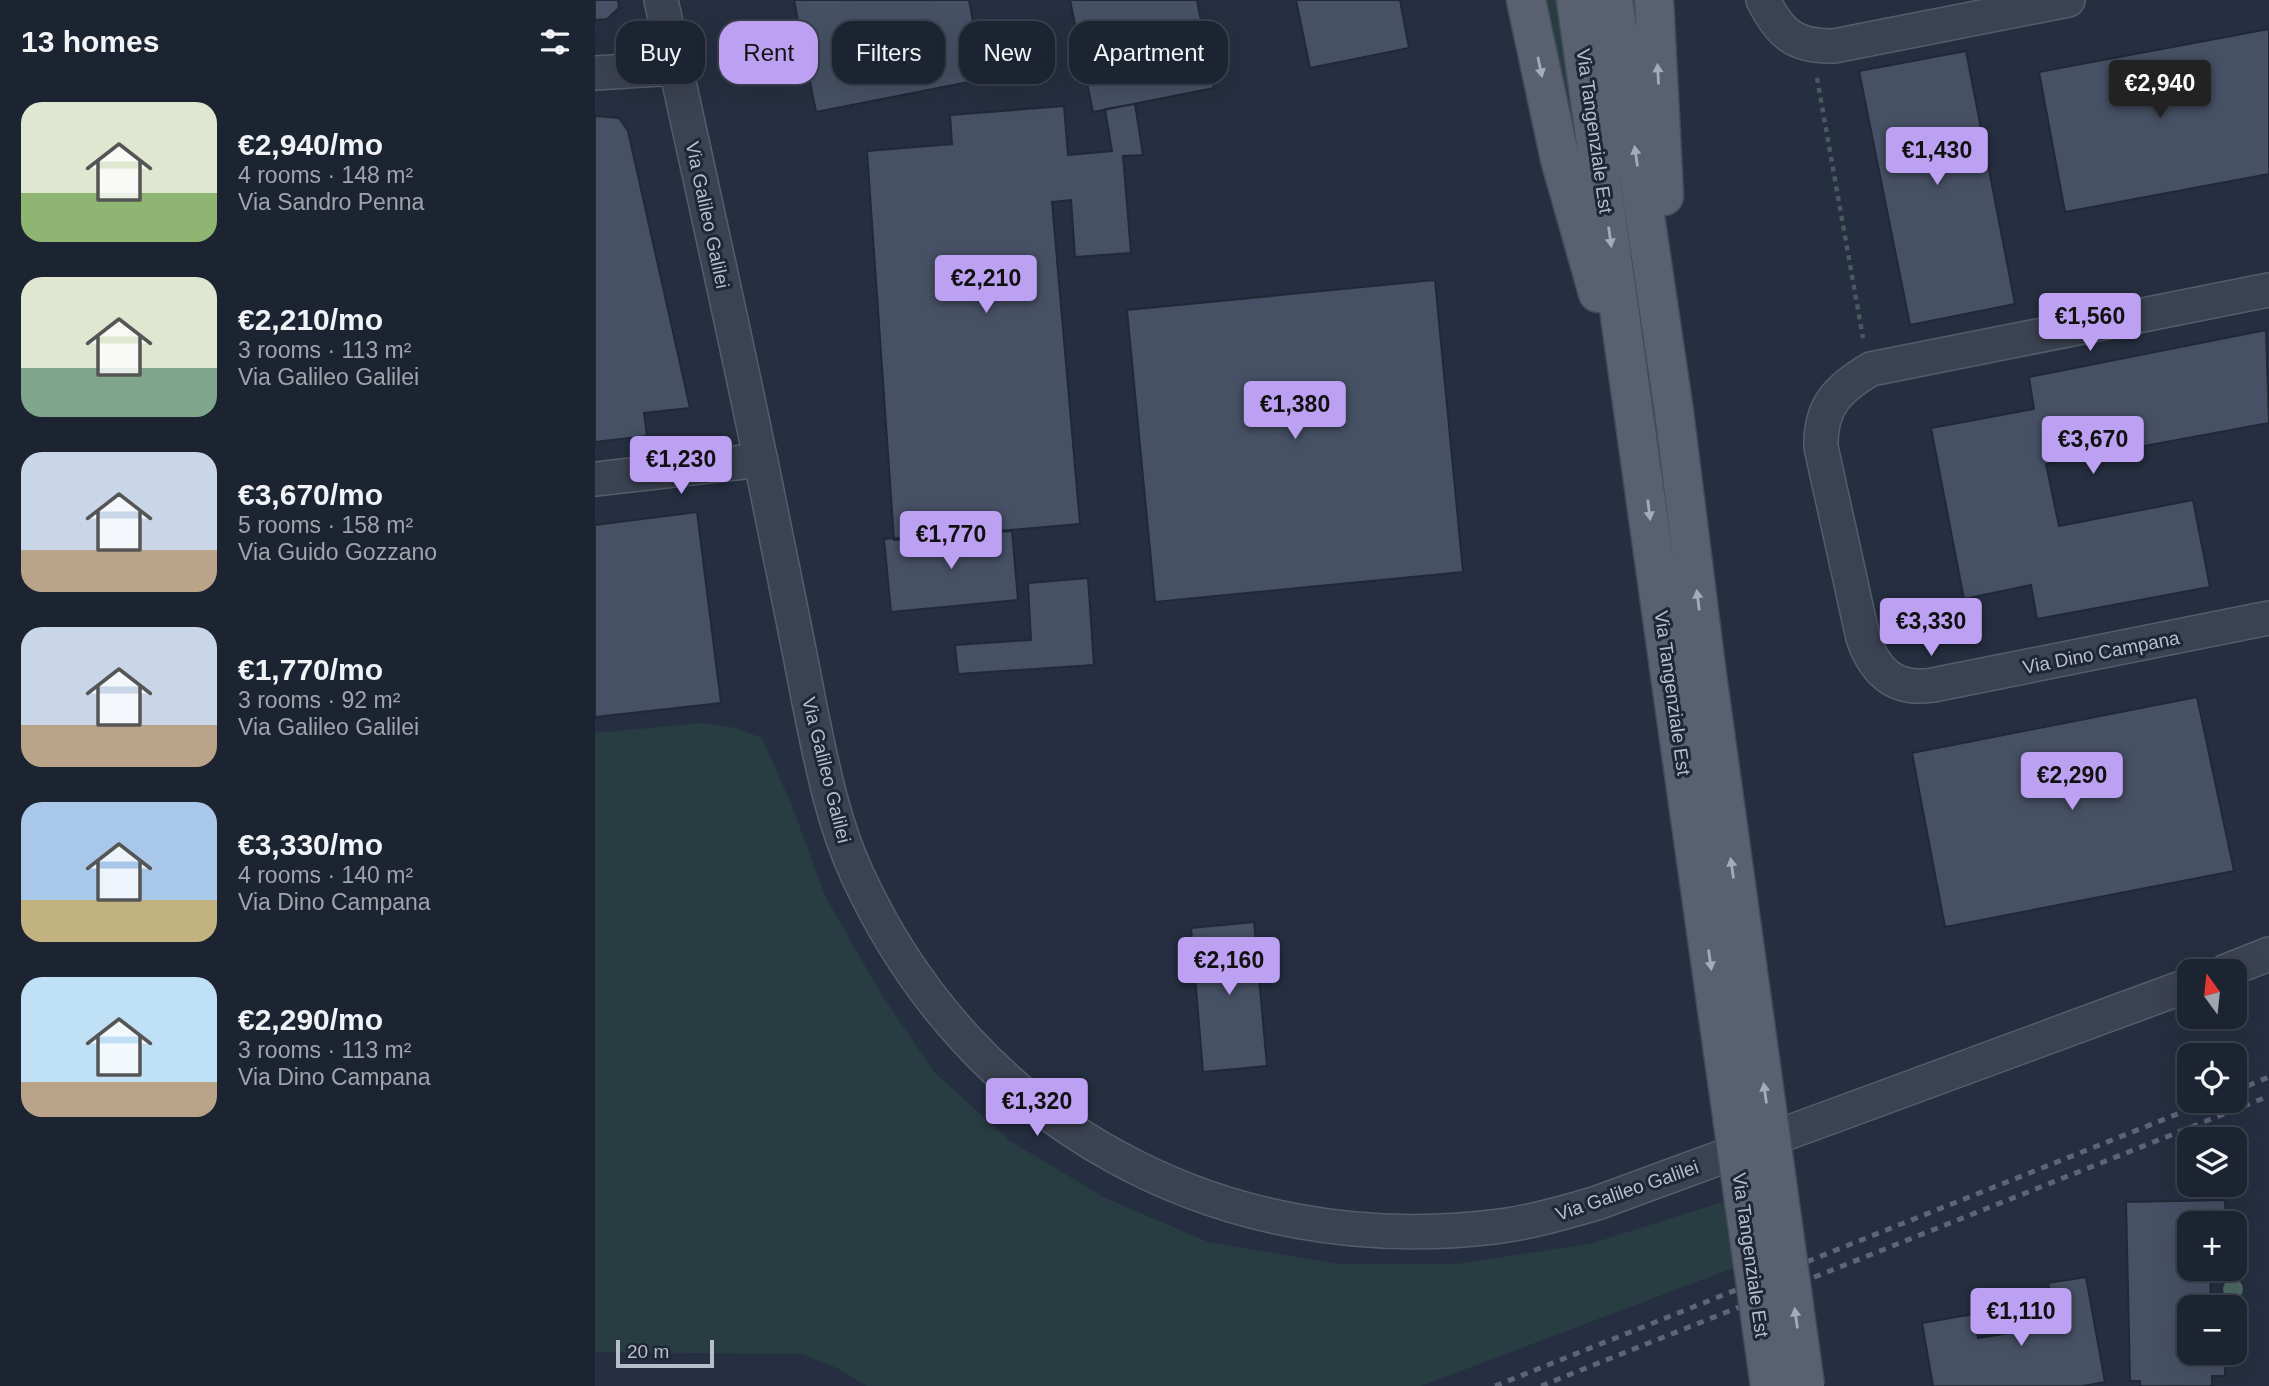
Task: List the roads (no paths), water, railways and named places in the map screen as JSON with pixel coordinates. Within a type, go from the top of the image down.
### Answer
[{"type":"main road","points":[[1525,0],[1560,159],[1640,442]]},
{"type":"main road","name":"Via Tangenziale Est","points":[[1576,0],[1640,442],[1688,671],[1805,1386]]},
{"type":"main road","name":"Via Tangenziale Est","points":[[1613,0],[1674,412],[1688,671],[1770,1386]]},
{"type":"main road","points":[[1654,0],[1674,412]]},
{"type":"street","name":"Via Galileo Galilei","points":[[661,0],[666,21]]},
{"type":"street","points":[[1763,0],[1775,22],[1792,39],[1812,47],[1834,46],[2068,0]]},
{"type":"street","points":[[595,73],[616,72]]},
{"type":"street","name":"Via Galileo Galilei","points":[[679,84],[832,801],[856,873],[913,973],[990,1064],[1062,1124],[1102,1151],[1196,1196],[1284,1221],[1343,1229],[1453,1231],[1547,1217],[1597,1203],[2177,989]]},
{"type":"street","name":"Via Dino Campana","points":[[2269,290],[1886,366],[1839,391],[1820,425],[1821,447],[1863,638],[1876,666],[1896,683],[1908,687],[1933,685],[2269,618]]},
{"type":"street","points":[[595,479],[761,460]]},
{"type":"street","points":[[2247,963],[2269,954]]},
{"type":"railway","points":[[2247,1086],[2269,1077]]},
{"type":"railway","points":[[1541,1386],[2269,1096]]},
{"type":"railway","points":[[1495,1386],[2180,1113]]}]
